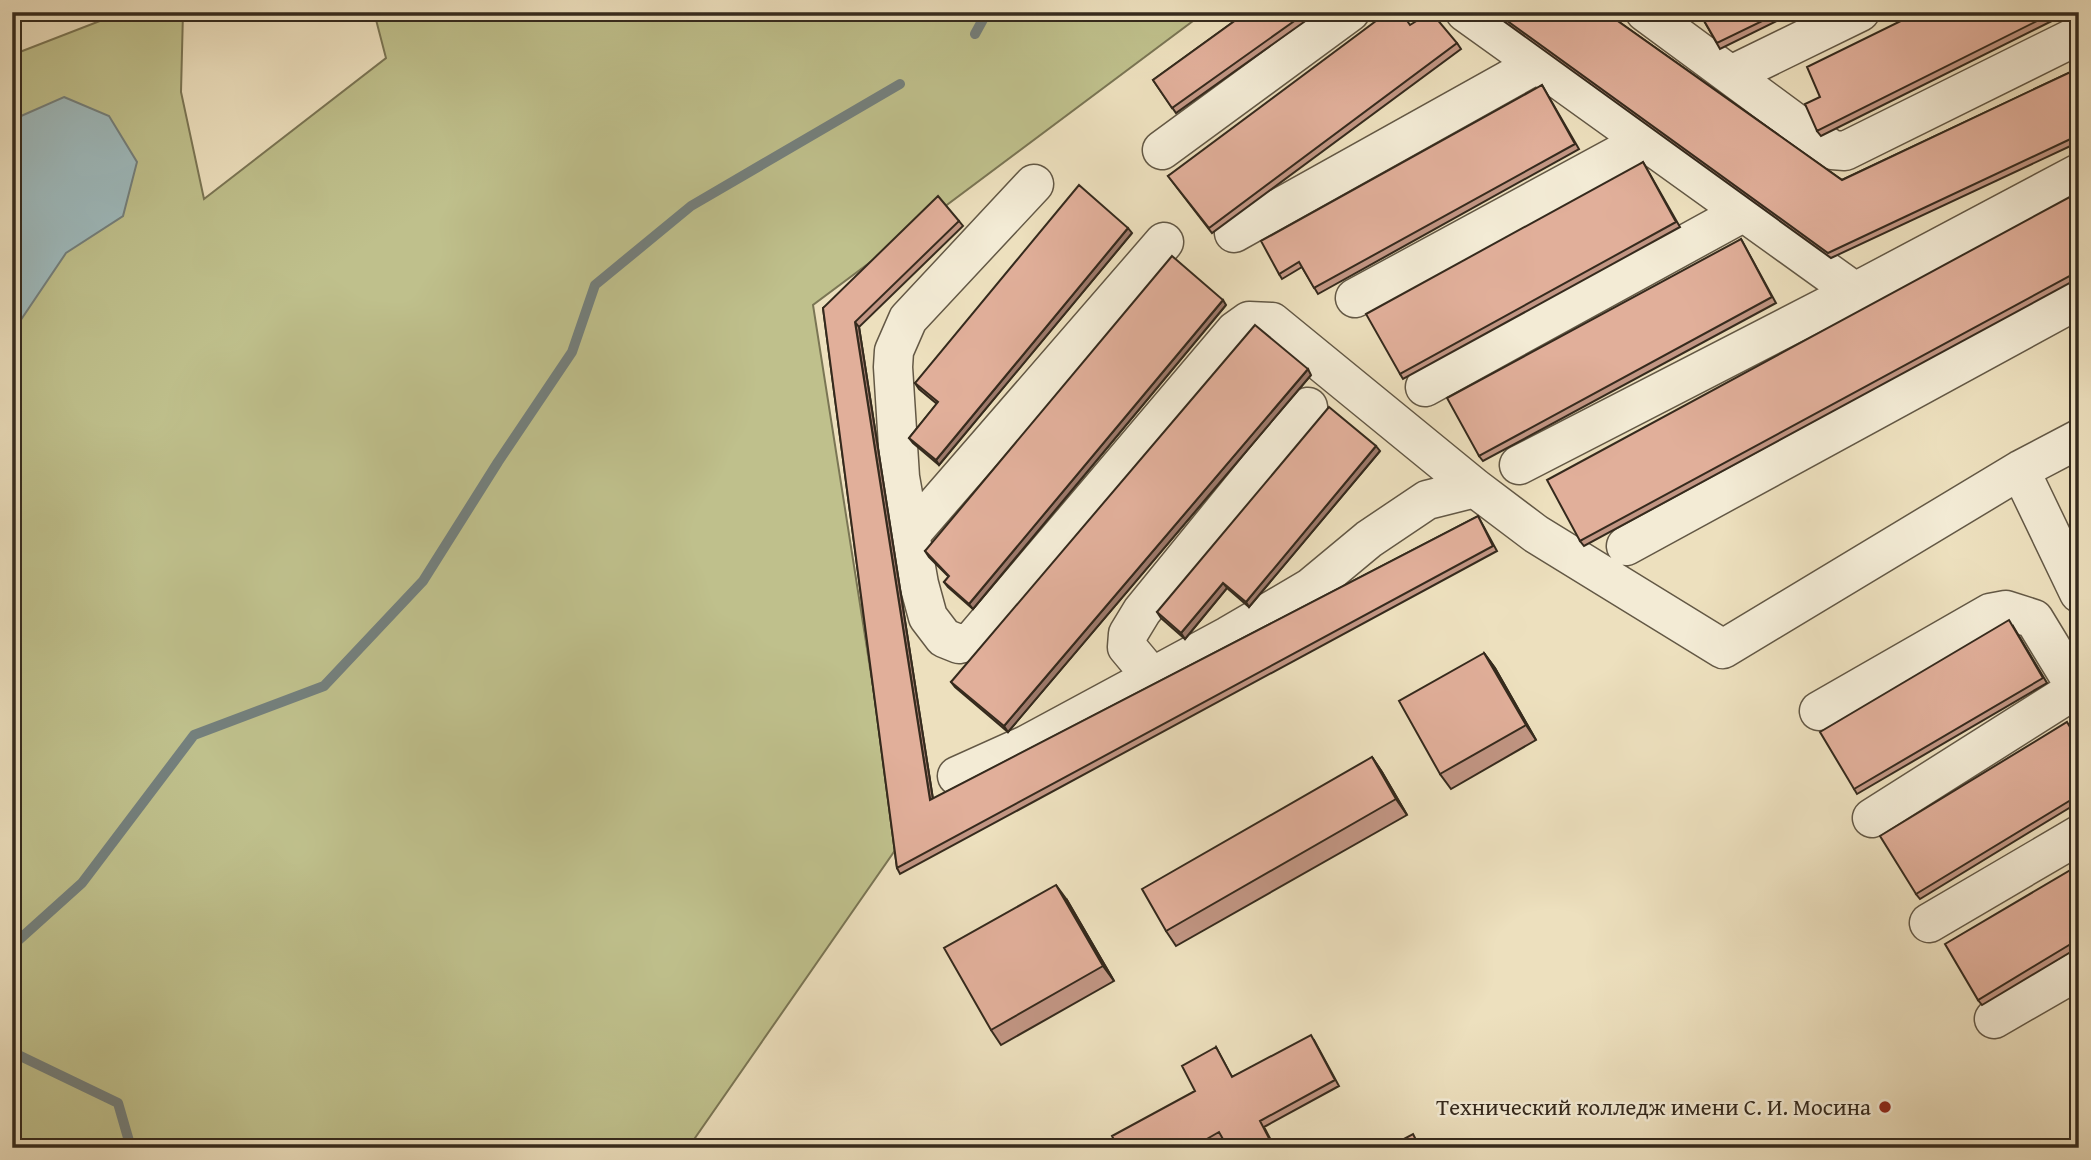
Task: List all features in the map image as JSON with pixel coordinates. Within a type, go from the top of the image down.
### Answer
[{"type":"street","points":[[1162,150],[1350,12]]},
{"type":"street","points":[[1465,12],[1855,292]]},
{"type":"street","points":[[1645,12],[1838,152],[2079,35]]},
{"type":"street","points":[[1731,75],[1860,12]]},
{"type":"street","points":[[1234,233],[1537,64]]},
{"type":"street","points":[[1355,298],[1644,141]]},
{"type":"street","points":[[1519,465],[2079,173]]},
{"type":"street","points":[[1034,184],[908,319],[894,351],[900,477],[919,584],[928,617],[944,638],[958,644],[972,641],[1235,331],[1249,321],[1272,322],[1475,488],[1536,534],[1723,649],[2020,470],[2079,439]]},
{"type":"street","points":[[1424,387],[1744,212]]},
{"type":"street","points":[[910,535],[1164,242]]},
{"type":"street","points":[[1626,546],[2079,299]]},
{"type":"street","points":[[1153,677],[1127,647],[1128,634],[1142,611],[1308,407]]},
{"type":"street","points":[[2020,470],[2079,593]]},
{"type":"street","points":[[957,776],[1026,745],[1228,636],[1310,587],[1369,539],[1427,500],[1475,488]]},
{"type":"street","points":[[1819,711],[1990,613],[2006,610],[2034,619],[2078,691],[1872,818]]},
{"type":"street","points":[[1928,923],[2079,835]]},
{"type":"street","points":[[1994,1019],[2079,970]]},
{"type":"green space","points":[[123,12],[183,12],[181,92],[204,199],[386,58],[374,12],[1205,12],[813,305],[898,846],[688,1148],[12,1148],[12,55]]},
{"type":"water","points":[[64,97],[109,116],[137,162],[123,216],[66,253],[12,333],[12,120]]},
{"type":"building","points":[[1247,12],[1307,12],[1172,108],[1153,80]]},
{"type":"building","points":[[1388,12],[1401,12],[1410,25],[1431,12],[1457,43],[1209,228],[1168,176]]},
{"type":"building","points":[[1495,12],[1605,12],[1842,180],[2079,68],[2079,135],[1828,253]]},
{"type":"building","points":[[1699,12],[1781,12],[1717,43]]},
{"type":"building","points":[[1919,12],[2055,12],[1817,131],[1805,104],[1820,97],[1807,67]]},
{"type":"building","points":[[1542,85],[1575,144],[1314,288],[1299,262],[1279,274],[1261,241]]},
{"type":"building","points":[[1643,162],[1676,222],[1400,374],[1366,314]]},
{"type":"building","points":[[1079,185],[1128,228],[936,460],[909,438],[938,402],[915,383]]},
{"type":"building","points":[[2079,192],[2079,271],[1580,541],[1547,480]]},
{"type":"building","points":[[938,196],[959,221],[855,322],[930,800],[1478,516],[1493,546],[897,868],[823,308]]},
{"type":"building","points":[[1741,239],[1772,297],[1479,456],[1447,398]]},
{"type":"building","points":[[1172,256],[1223,300],[969,604],[944,582],[949,576],[925,551]]},
{"type":"building","points":[[1255,325],[1308,369],[1004,726],[951,682]]},
{"type":"building","points":[[1329,407],[1376,446],[1246,602],[1223,583],[1181,633],[1157,612]]},
{"type":"building","points":[[2009,620],[2043,678],[1854,789],[1820,732]]},
{"type":"building","points":[[1484,653],[1526,725],[1440,774],[1399,701]]},
{"type":"building","points":[[2067,722],[2079,742],[2079,795],[1916,894],[1880,836]]},
{"type":"building","points":[[1372,757],[1396,799],[1166,931],[1142,889]]},
{"type":"building","points":[[2079,865],[2079,939],[1978,1000],[1945,944]]},
{"type":"building","points":[[1056,885],[1103,966],[991,1030],[944,948]]},
{"type":"building","points":[[1311,1035],[1335,1080],[1260,1121],[1274,1148],[1228,1148],[1219,1132],[1191,1148],[1118,1148],[1112,1136],[1195,1091],[1182,1066],[1216,1047],[1232,1077]]},
{"type":"building","points":[[1413,1134],[1420,1148],[1387,1148]]},
{"type":"waterway","points":[[975,34],[987,12]]},
{"type":"waterway","points":[[12,946],[82,883],[194,735],[324,686],[423,581],[572,352],[595,285],[691,206],[900,84]]},
{"type":"waterway","points":[[12,1052],[118,1103],[131,1148]]},
{"type":"place","name":"Технический колледж имени С. И. Мосина","points":[[1885,1107]]}]
